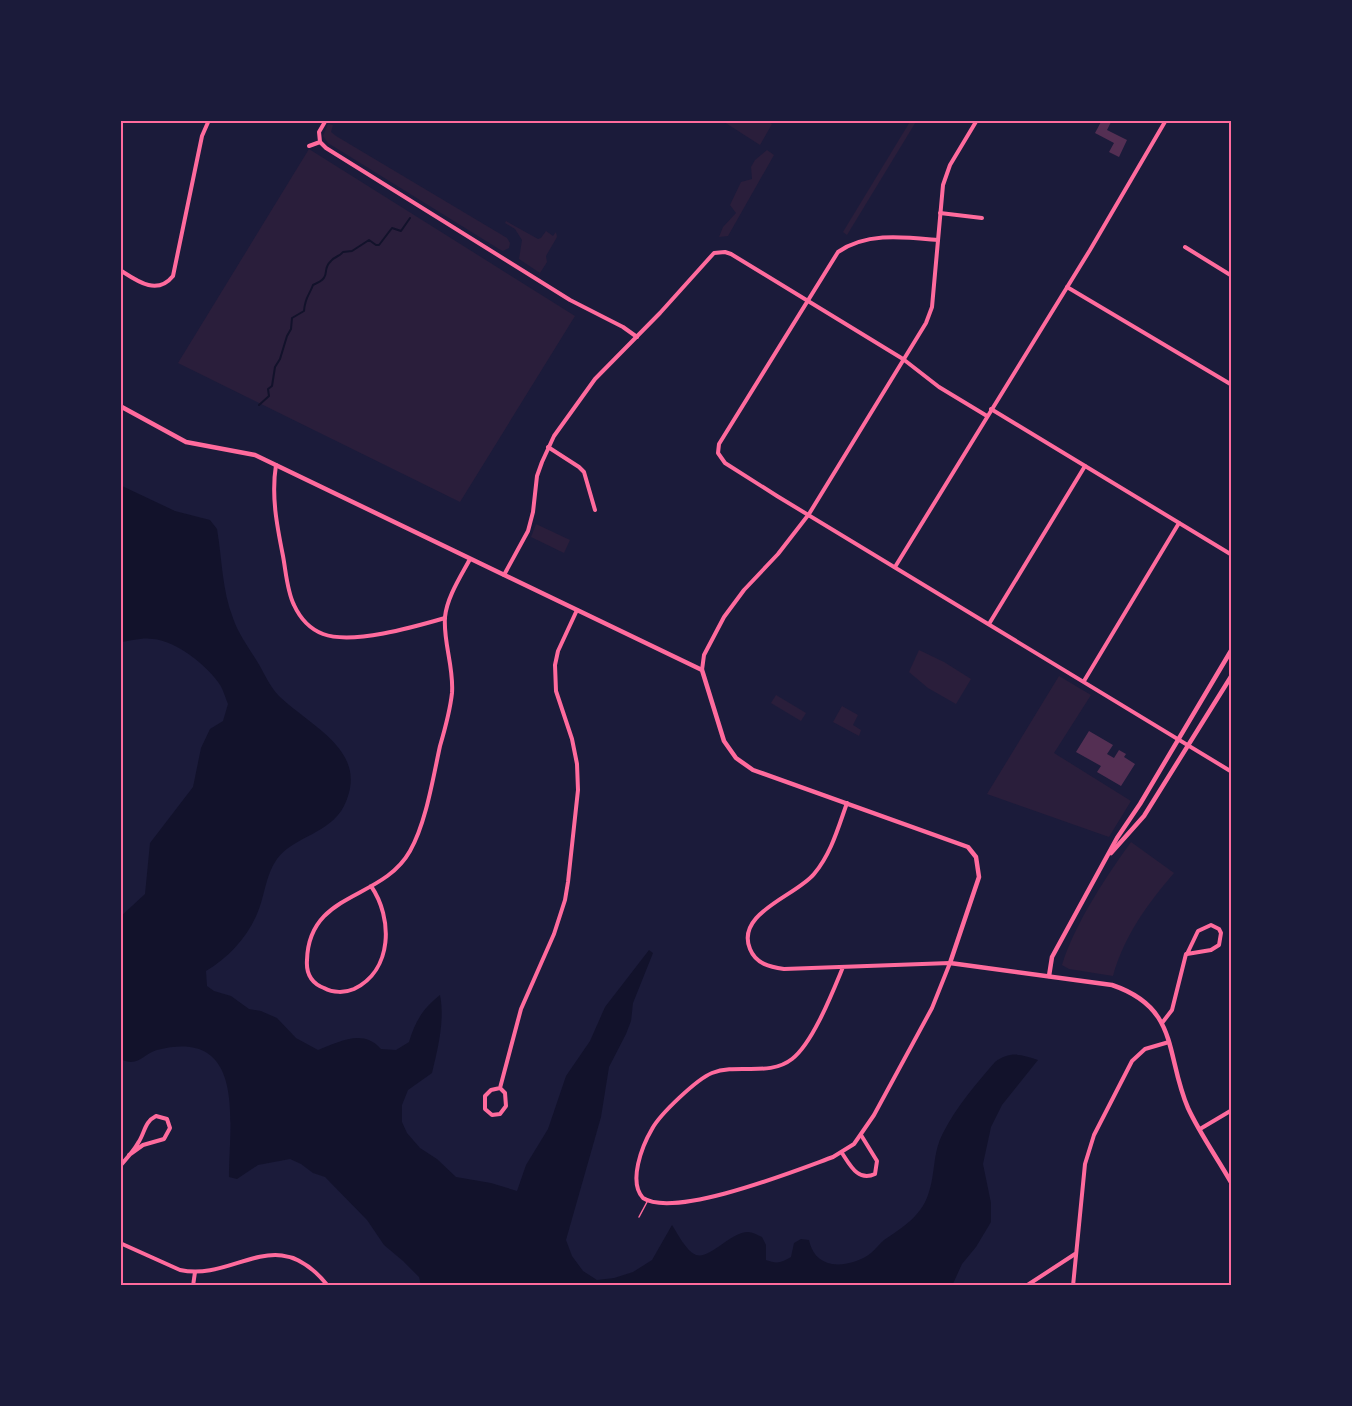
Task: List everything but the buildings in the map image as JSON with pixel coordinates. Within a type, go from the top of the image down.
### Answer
[{"type":"street","points":[[120,270],[141,283],[154,286],[165,283],[173,276],[202,136],[208,120]]},
{"type":"street","points":[[326,120],[319,132],[320,142],[326,148],[570,300],[623,327],[637,337]]},
{"type":"street","points":[[843,967],[820,1017],[798,1054],[790,1061],[775,1068],[734,1068],[709,1074],[685,1093],[658,1120],[645,1142],[638,1171],[637,1189],[647,1201],[658,1203],[686,1201],[735,1191],[842,1153],[861,1135],[932,1008],[979,877],[980,870],[976,857],[973,851],[963,843],[761,773],[736,758],[729,750],[719,730],[702,670],[704,655],[724,616],[744,590],[778,554],[808,514],[926,323],[932,307],[940,213],[946,175],[977,120]]},
{"type":"street","points":[[895,567],[1067,287],[1166,120]]},
{"type":"street","points":[[309,146],[320,142]]},
{"type":"street","points":[[940,213],[982,218]]},
{"type":"street","points":[[938,240],[890,236],[858,241],[834,255],[720,444],[720,457],[725,463],[1232,772]]},
{"type":"street","points":[[1185,247],[1232,276]]},
{"type":"street","points":[[504,575],[530,525],[537,476],[548,447],[595,379],[711,256],[719,252],[730,254],[903,359],[939,387],[987,416]]},
{"type":"street","points":[[1067,287],[1232,385]]},
{"type":"street","points":[[120,406],[186,442],[210,448],[246,452],[277,464],[702,670]]},
{"type":"street","points":[[991,409],[1232,555]]},
{"type":"street","points":[[548,447],[584,472],[595,510]]},
{"type":"street","points":[[277,464],[274,500],[287,579],[294,604],[310,627],[325,635],[349,638],[416,626],[445,618]]},
{"type":"street","points":[[989,624],[1085,466]]},
{"type":"street","points":[[1084,681],[1179,523]]},
{"type":"street","points":[[371,886],[378,896],[386,925],[387,937],[384,953],[377,969],[366,981],[353,989],[340,992],[328,990],[311,980],[308,972],[308,947],[312,929],[330,910],[371,886],[386,878],[400,865],[410,852],[420,827],[452,695],[445,618],[448,604],[470,559]]},
{"type":"street","points":[[500,1088],[521,1009],[555,934],[568,882],[578,790],[577,764],[572,739],[556,691],[555,665],[558,651],[577,610]]},
{"type":"street","points":[[1049,976],[1052,957],[1107,857],[1232,649]]},
{"type":"street","points":[[1107,857],[1144,816],[1232,675]]},
{"type":"street","points":[[847,803],[828,853],[816,872],[801,886],[759,914],[753,921],[748,934],[749,947],[751,953],[760,962],[766,966],[784,969],[950,963],[1049,976],[1125,990],[1142,1001],[1162,1023],[1170,1042],[1184,1098],[1232,1184]]},
{"type":"street","points":[[1162,1023],[1172,1010],[1186,954],[1198,931],[1211,925],[1219,929],[1222,937],[1217,947],[1186,954]]},
{"type":"street","points":[[1073,1286],[1086,1164],[1098,1126],[1132,1061],[1145,1049],[1170,1042]]},
{"type":"street","points":[[500,1088],[505,1093],[506,1106],[500,1114],[492,1115],[485,1109],[485,1096],[492,1089],[500,1088]]},
{"type":"street","points":[[1200,1129],[1232,1110]]},
{"type":"street","points":[[120,1167],[129,1155],[136,1147],[146,1123],[156,1116],[167,1119],[170,1128],[164,1139],[143,1145],[129,1155]]},
{"type":"street","points":[[842,1153],[859,1175],[867,1177],[874,1174],[877,1161],[861,1135]]},
{"type":"street","points":[[120,1243],[180,1270],[195,1272],[216,1269],[255,1257],[278,1255],[288,1257],[305,1265],[328,1286]]},
{"type":"street","points":[[1026,1286],[1075,1254]]},
{"type":"street","points":[[194,1286],[195,1272]]},
{"type":"lane","points":[[639,1217],[647,1206],[647,1201]]},
{"type":"shaded area","points":[[721,120],[766,120],[772,124],[760,145]]},
{"type":"shaded area","points":[[911,120],[917,120],[847,235],[843,232]]},
{"type":"shaded area","points":[[328,124],[333,125],[331,132],[336,136],[507,238],[510,243],[509,248],[503,251],[499,249],[328,143],[323,136]]},
{"type":"shaded area","points":[[309,149],[575,316],[460,502],[178,363]]},
{"type":"shaded area","points":[[767,150],[774,155],[728,236],[719,237],[723,227],[736,213],[730,205],[741,182],[752,179],[751,167],[755,160]]},
{"type":"shaded area","points":[[506,221],[538,239],[546,231],[553,236],[556,232],[557,237],[546,256],[547,262],[540,273],[519,259],[522,240],[515,229],[505,223]]},
{"type":"shaded area","points":[[120,485],[175,511],[210,520],[217,529],[229,608],[240,634],[275,692],[334,742],[344,755],[350,770],[350,787],[344,806],[330,823],[284,851],[277,859],[270,872],[253,923],[236,947],[206,971],[207,986],[214,991],[231,996],[249,1009],[277,1018],[296,1038],[318,1050],[342,1041],[359,1038],[367,1039],[381,1049],[396,1050],[409,1042],[420,1016],[440,995],[441,1024],[432,1073],[408,1090],[402,1105],[402,1122],[407,1133],[420,1148],[437,1159],[456,1177],[491,1183],[517,1191],[526,1165],[548,1129],[566,1076],[590,1041],[605,1007],[649,950],[653,953],[633,1003],[631,1021],[626,1034],[609,1067],[601,1117],[566,1240],[572,1256],[583,1271],[597,1280],[633,1272],[652,1260],[672,1225],[686,1246],[696,1255],[708,1253],[734,1236],[748,1232],[762,1237],[766,1245],[766,1260],[773,1262],[782,1262],[791,1257],[794,1243],[801,1239],[809,1240],[816,1256],[827,1263],[842,1264],[863,1258],[910,1221],[921,1209],[930,1187],[937,1148],[948,1123],[995,1062],[1011,1055],[1038,1060],[1002,1105],[991,1127],[983,1164],[991,1203],[991,1222],[976,1247],[962,1264],[952,1286],[421,1286],[419,1277],[384,1245],[367,1220],[325,1177],[313,1173],[290,1159],[258,1165],[237,1179],[229,1177],[230,1107],[227,1084],[219,1066],[206,1052],[186,1047],[157,1050],[132,1062],[120,1059],[120,917],[145,894],[150,843],[193,787],[201,748],[210,729],[223,721],[228,704],[221,687],[212,675],[198,661],[180,649],[162,641],[149,639],[120,642]]},
{"type":"shaded area","points":[[536,524],[570,540],[564,553],[531,537]]},
{"type":"shaded area","points":[[919,650],[971,679],[956,704],[928,688],[909,672]]},
{"type":"shaded area","points":[[1059,676],[1091,695],[1054,753],[1131,801],[1109,837],[987,794]]},
{"type":"shaded area","points":[[776,695],[806,713],[801,721],[771,703]]},
{"type":"shaded area","points":[[842,706],[858,715],[853,725],[861,730],[859,736],[833,722]]},
{"type":"shaded area","points":[[1131,842],[1174,873],[1155,896],[1130,934],[1113,976],[1069,969],[1062,965],[1075,933],[1102,885]]},
{"type":"waterway","points":[[259,405],[269,396],[268,389],[272,386],[275,367],[291,329],[292,318],[304,311],[313,285],[323,279],[332,259],[343,252],[352,251],[369,240],[379,245],[392,228],[401,231],[410,218]]}]
